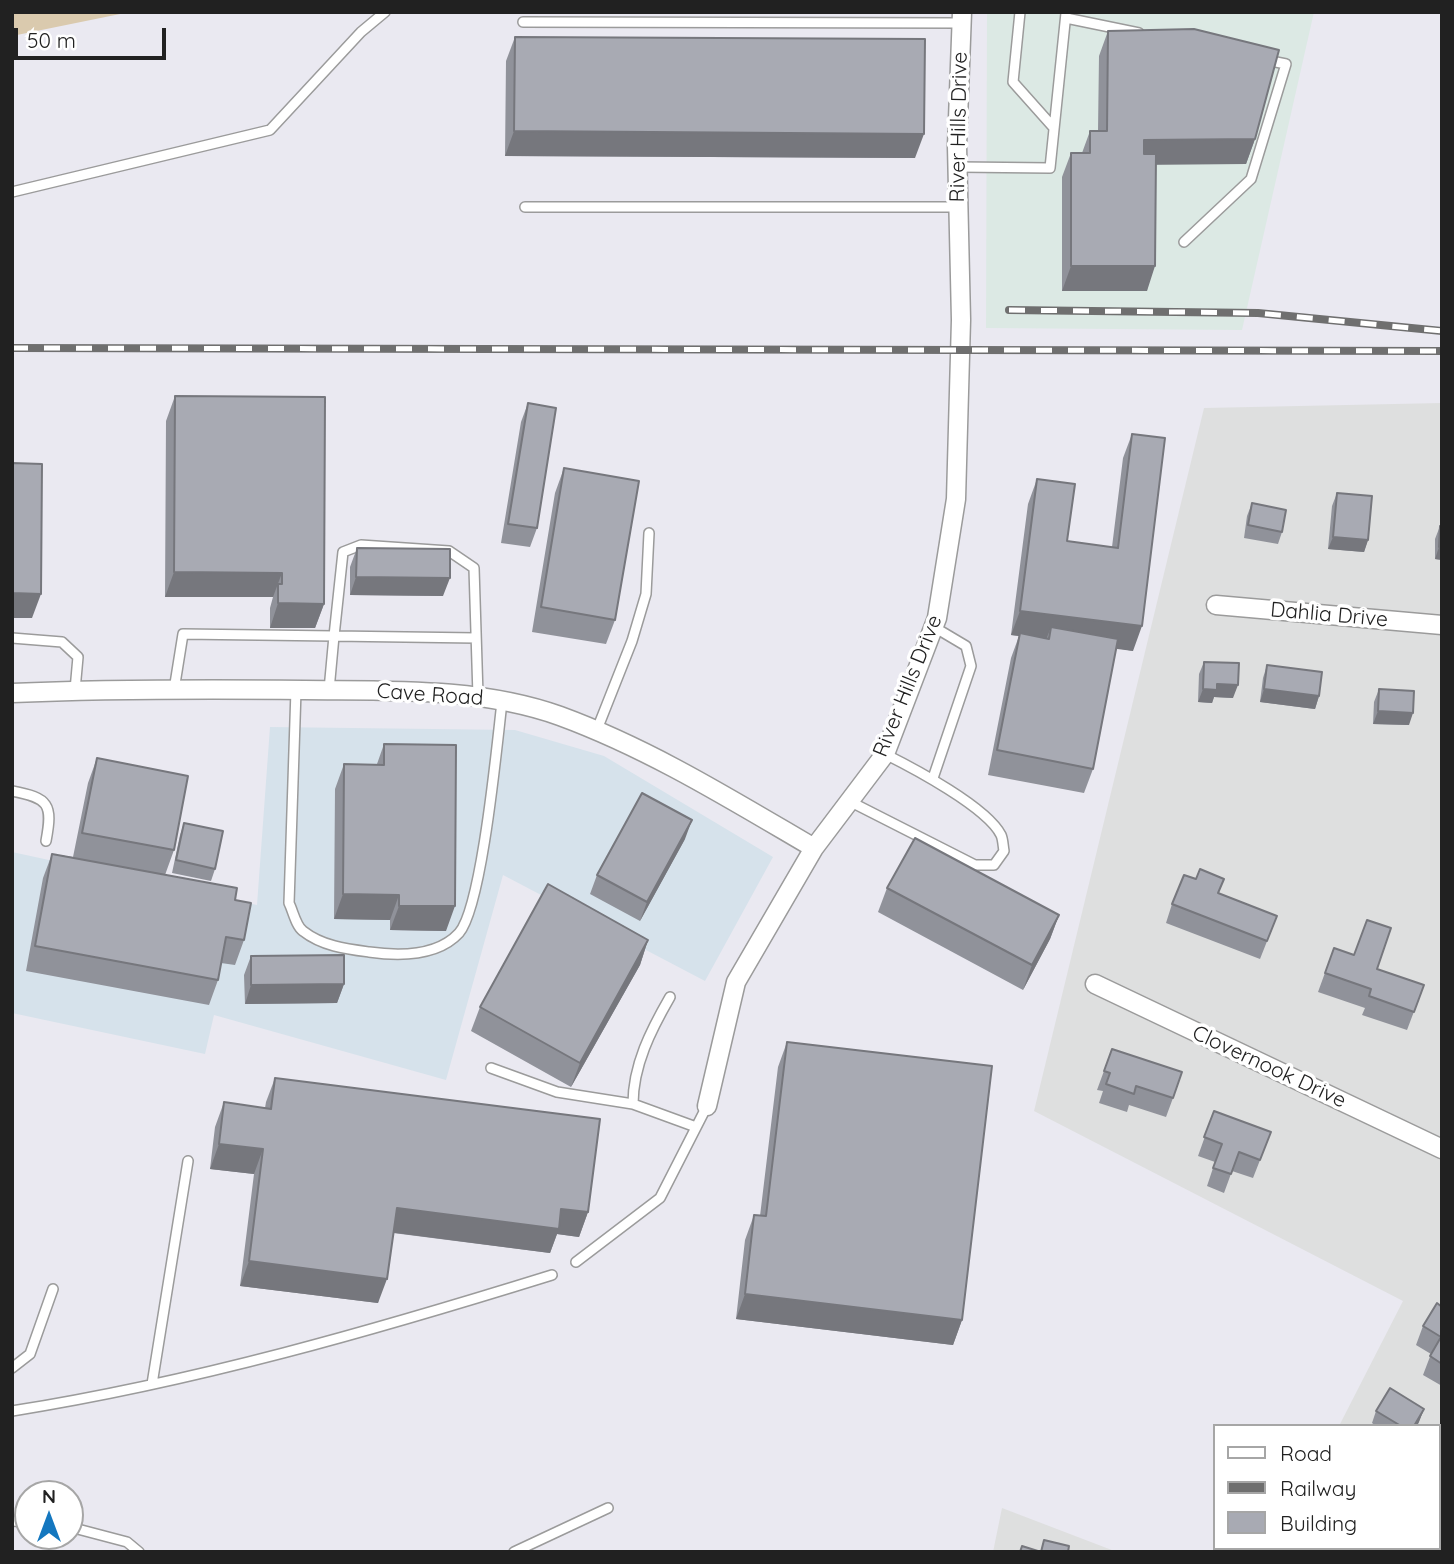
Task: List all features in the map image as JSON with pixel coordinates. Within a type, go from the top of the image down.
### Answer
[{"type":"street","name":"River Hills Drive","points":[[707,1106],[736,982],[814,848],[885,754],[934,627],[956,499],[961,320],[958,167],[962,17]]},
{"type":"street","name":"Dahlia Drive","points":[[1216,605],[1442,625]]},
{"type":"street","name":"Cave Road","points":[[12,693],[75,690],[329,690],[478,696],[559,716],[678,769],[814,848]]},
{"type":"street","name":"Clovernook Drive","points":[[1095,984],[1442,1149]]},
{"type":"lane","points":[[12,192],[270,130],[361,32],[385,12]]},
{"type":"lane","points":[[1020,12],[1013,82],[1054,128]]},
{"type":"lane","points":[[958,167],[1049,168],[1066,15],[1156,37]]},
{"type":"lane","points":[[523,22],[962,17]]},
{"type":"lane","points":[[1184,242],[1251,179],[1286,64],[1260,58]]},
{"type":"lane","points":[[525,207],[958,207]]},
{"type":"lane","points":[[596,732],[632,641],[646,594],[649,533]]},
{"type":"lane","points":[[329,690],[343,551],[361,545],[449,551],[474,568],[478,696]]},
{"type":"lane","points":[[933,778],[971,666],[966,646],[934,627]]},
{"type":"lane","points":[[174,690],[183,634],[476,638]]},
{"type":"lane","points":[[12,638],[62,642],[78,657],[75,690]]},
{"type":"lane","points":[[296,690],[289,903],[301,930],[337,948],[393,956],[424,952],[440,946],[459,933],[465,921],[478,880],[502,702]]},
{"type":"lane","points":[[849,801],[975,865],[994,866],[1004,851],[1002,835],[990,822],[933,778],[885,754]]},
{"type":"lane","points":[[12,791],[40,797],[46,804],[51,818],[46,841]]},
{"type":"lane","points":[[633,1104],[634,1085],[648,1035],[670,997]]},
{"type":"lane","points":[[491,1068],[557,1092],[633,1104],[696,1127]]},
{"type":"lane","points":[[576,1262],[660,1198],[707,1106]]},
{"type":"lane","points":[[152,1384],[188,1161]]},
{"type":"lane","points":[[12,1410],[152,1384],[368,1331],[552,1275]]},
{"type":"lane","points":[[12,1368],[30,1353],[53,1289]]},
{"type":"lane","points":[[514,1552],[608,1508]]},
{"type":"lane","points":[[84,1531],[127,1542],[139,1552]]},
{"type":"shaded area","points":[[12,12],[130,12],[12,36]]},
{"type":"shaded area","points":[[987,12],[1314,12],[1242,330],[986,328]]},
{"type":"shaded area","points":[[1442,403],[1442,1512],[1440,1424],[1340,1424],[1403,1301],[1034,1111],[1204,408]]},
{"type":"shaded area","points":[[270,727],[515,730],[604,756],[773,857],[705,981],[503,875],[446,1080],[214,1015],[205,1054],[12,1013],[12,852],[257,905]]},
{"type":"shaded area","points":[[1002,1508],[1117,1552],[993,1552]]},
{"type":"building","points":[[1194,29],[1279,50],[1255,139],[1144,140],[1144,154],[1156,154],[1155,266],[1071,266],[1071,153],[1090,153],[1090,131],[1107,131],[1108,31]]},
{"type":"building","points":[[515,37],[925,39],[924,134],[514,131]]},
{"type":"building","points":[[175,396],[325,397],[324,604],[278,603],[278,584],[282,584],[282,573],[174,572]]},
{"type":"building","points":[[528,403],[556,408],[537,528],[508,524]]},
{"type":"building","points":[[1132,434],[1165,438],[1142,626],[1020,611],[1037,479],[1075,484],[1067,541],[1118,548]]},
{"type":"building","points":[[12,463],[42,464],[41,594],[12,593]]},
{"type":"building","points":[[564,468],[639,481],[615,620],[541,607]]},
{"type":"building","points":[[1337,493],[1372,496],[1368,540],[1333,537]]},
{"type":"building","points":[[1252,503],[1286,510],[1282,532],[1248,525]]},
{"type":"building","points":[[1440,526],[1442,527],[1442,547],[1439,547]]},
{"type":"building","points":[[357,548],[450,549],[450,578],[356,577]]},
{"type":"building","points":[[1051,627],[1118,639],[1093,769],[997,750],[1020,633],[1049,639]]},
{"type":"building","points":[[1204,662],[1239,663],[1238,685],[1217,684],[1217,690],[1203,689]]},
{"type":"building","points":[[1267,665],[1322,672],[1319,696],[1264,689]]},
{"type":"building","points":[[1379,689],[1414,691],[1413,713],[1378,711]]},
{"type":"building","points":[[384,744],[456,745],[455,906],[399,906],[399,895],[343,894],[344,764],[384,765]]},
{"type":"building","points":[[97,758],[188,776],[174,850],[82,833]]},
{"type":"building","points":[[642,793],[692,820],[647,902],[597,875]]},
{"type":"building","points":[[184,823],[223,831],[215,869],[176,860]]},
{"type":"building","points":[[915,838],[1059,915],[1032,965],[887,888]]},
{"type":"building","points":[[52,854],[237,888],[235,900],[251,903],[244,940],[226,937],[218,980],[35,946]]},
{"type":"building","points":[[1200,869],[1224,879],[1218,893],[1277,916],[1267,941],[1172,904],[1184,875],[1196,879]]},
{"type":"building","points":[[548,884],[648,940],[580,1063],[480,1007]]},
{"type":"building","points":[[1367,920],[1391,928],[1377,969],[1424,985],[1414,1012],[1369,996],[1371,989],[1325,973],[1334,948],[1354,955]]},
{"type":"building","points":[[344,955],[344,984],[251,985],[251,956]]},
{"type":"building","points":[[787,1042],[992,1066],[962,1320],[745,1294],[754,1215],[766,1216]]},
{"type":"building","points":[[1112,1049],[1182,1072],[1173,1098],[1136,1086],[1134,1094],[1106,1084],[1110,1073],[1104,1071]]},
{"type":"building","points":[[275,1078],[600,1119],[588,1212],[561,1209],[559,1229],[397,1208],[387,1279],[249,1261],[263,1149],[219,1144],[224,1102],[271,1109]]},
{"type":"building","points":[[1214,1111],[1271,1132],[1260,1160],[1239,1152],[1231,1174],[1213,1168],[1222,1144],[1204,1137]]},
{"type":"building","points":[[1437,1303],[1442,1307],[1442,1364],[1430,1356],[1441,1337],[1423,1326]]},
{"type":"building","points":[[1390,1388],[1424,1409],[1415,1424],[1398,1424],[1376,1411]]},
{"type":"building","points":[[1044,1540],[1069,1546],[1068,1552],[1041,1552]]},
{"type":"building","points":[[1022,1546],[1041,1552],[1020,1552]]},
{"type":"railway","points":[[1009,310],[1258,313],[1442,331]]},
{"type":"railway","points":[[12,348],[1442,351]]}]
